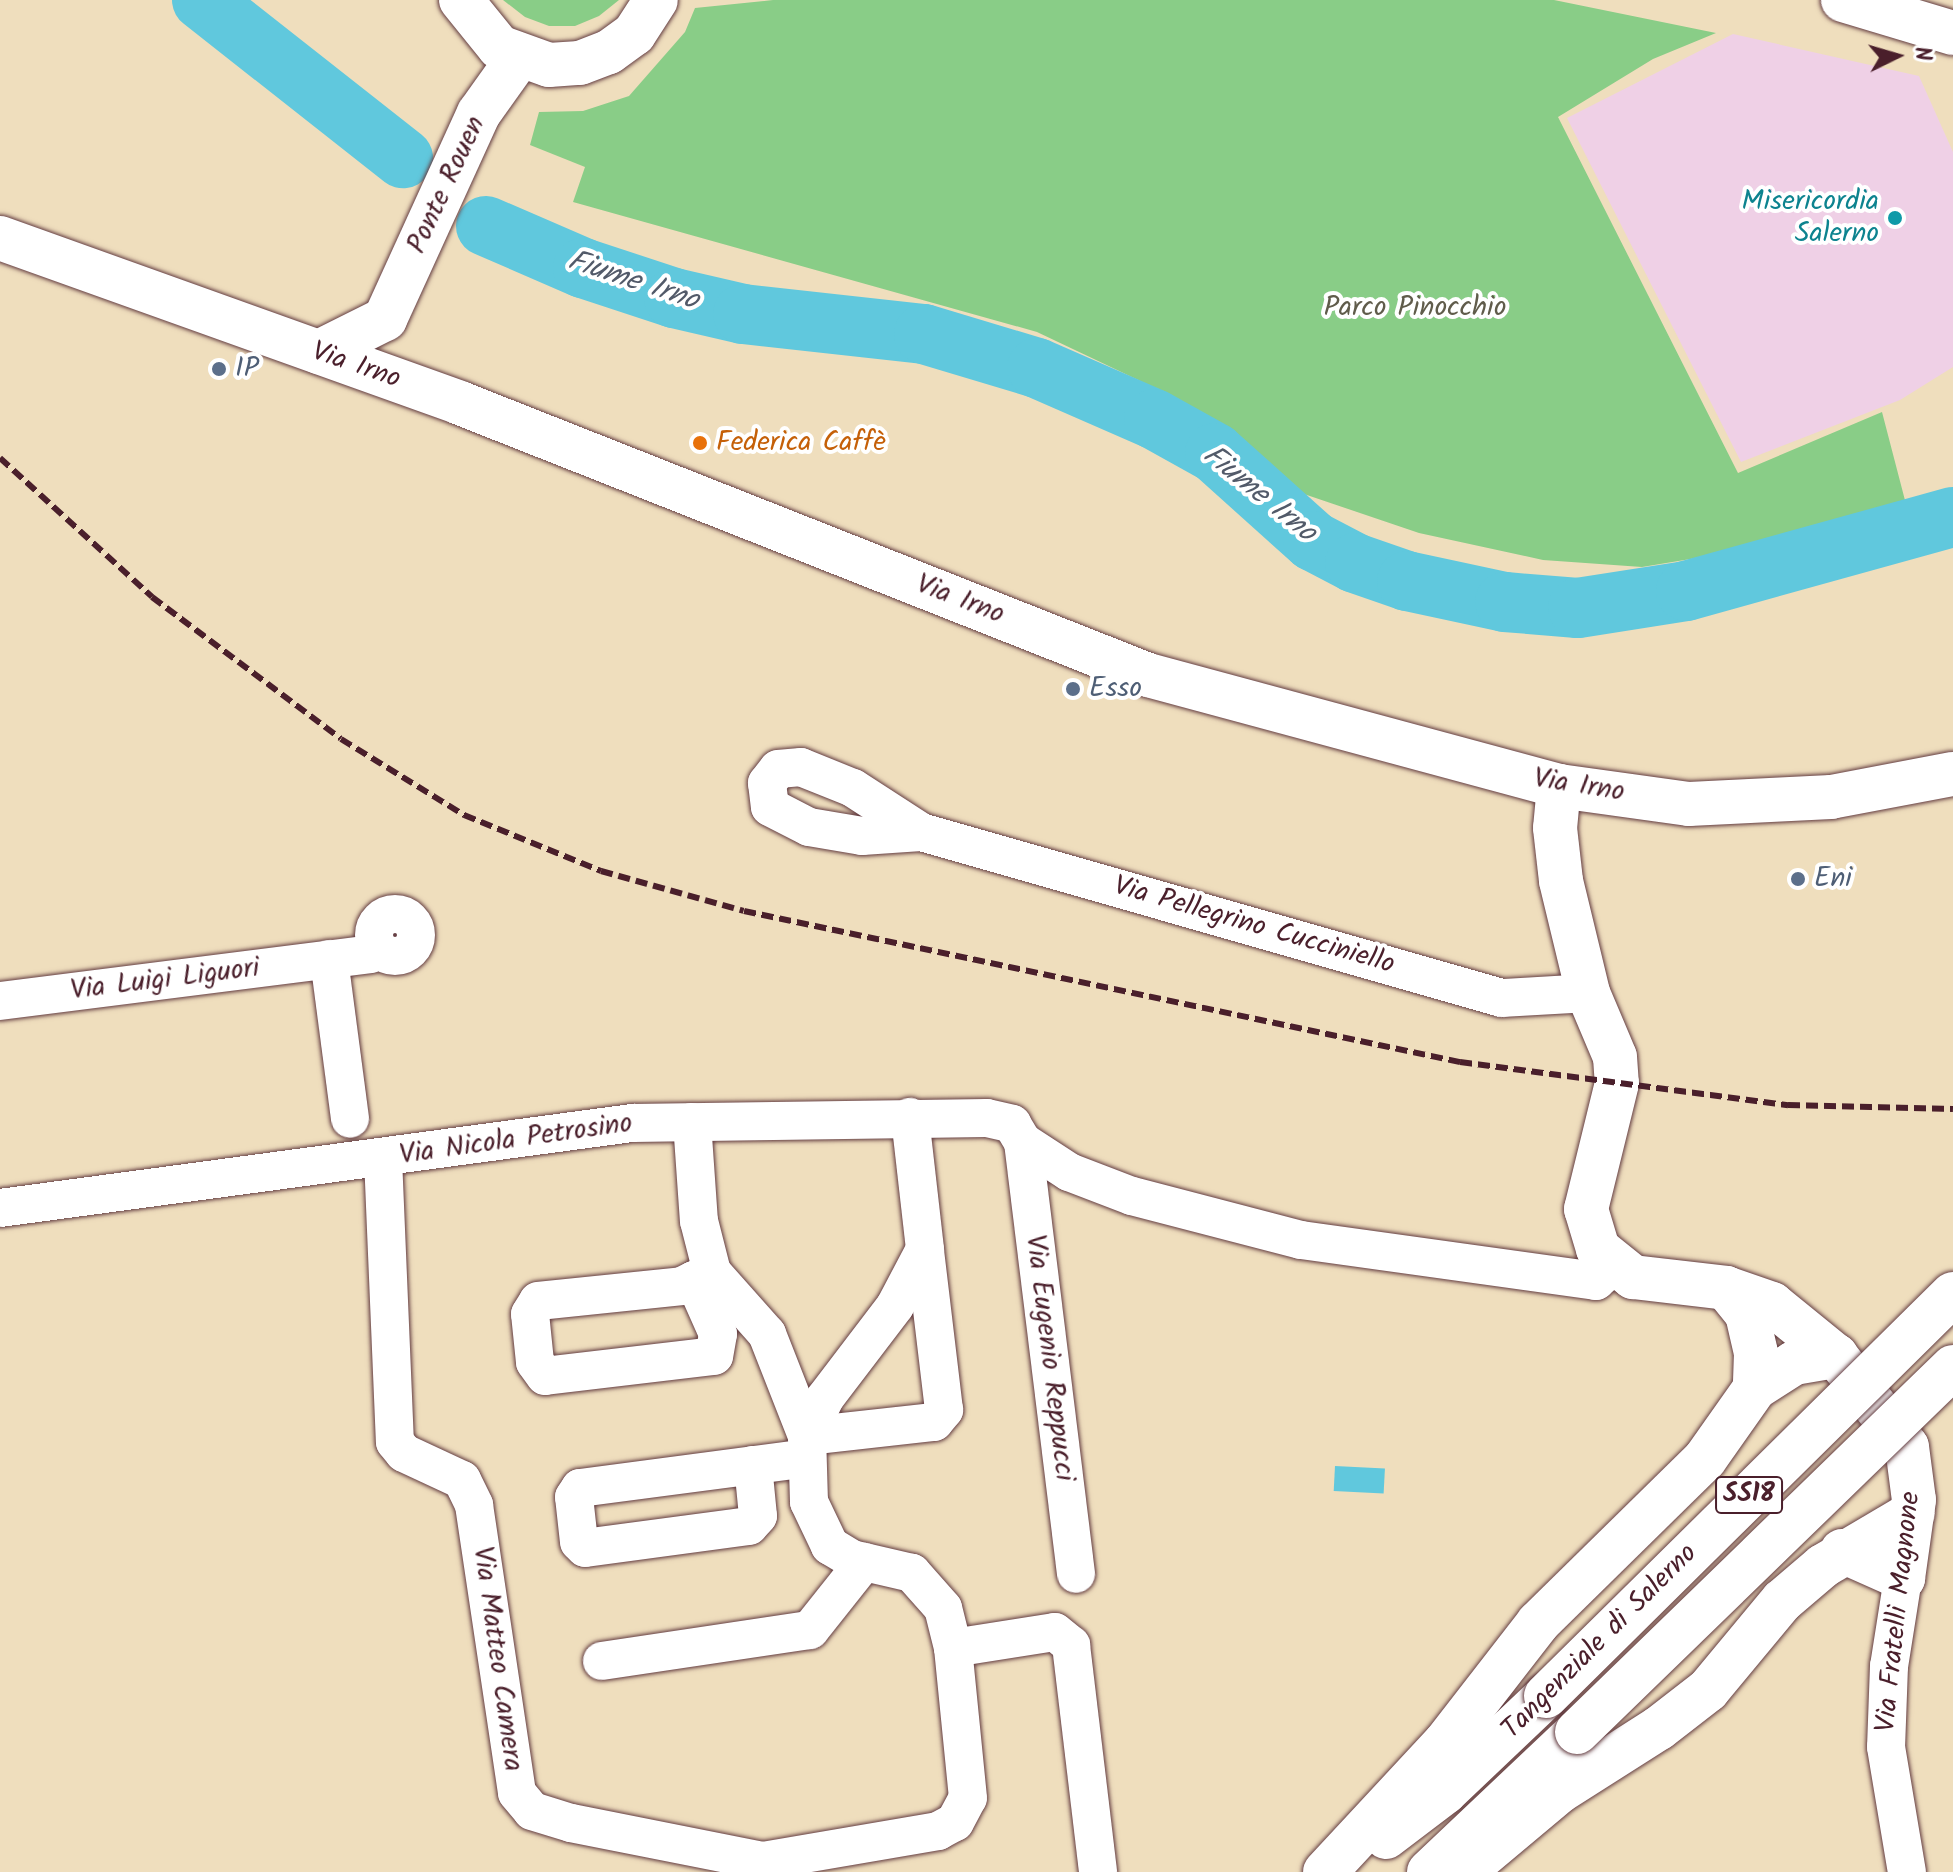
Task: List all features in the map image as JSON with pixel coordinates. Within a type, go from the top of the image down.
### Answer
[{"type":"main road","points":[[461,0],[482,32],[519,57],[549,65],[580,63],[609,52],[634,34],[656,0]]},
{"type":"main road","points":[[1843,0],[1953,33]]},
{"type":"main road","name":"Ponte Rouen","points":[[385,319],[479,113],[519,57]]},
{"type":"main road","name":"Via Irno","points":[[0,238],[433,393],[1148,675],[1559,786],[1689,804],[1753,804],[1831,797],[1953,774]]},
{"type":"main road","points":[[319,352],[385,319],[401,364],[433,393]]},
{"type":"main road","points":[[1559,786],[1555,828],[1561,881],[1588,993],[1614,1051],[1617,1083],[1586,1209],[1598,1249],[1614,1265]]},
{"type":"main road","name":"Via Fratelli Magnone","points":[[1614,1265],[1633,1277],[1726,1288],[1772,1304],[1836,1356],[1907,1447],[1913,1513],[1903,1578]]},
{"type":"main road","points":[[1726,1288],[1747,1314],[1756,1353],[1755,1388]]},
{"type":"main road","name":"Tangenziale di Salerno","points":[[1336,1872],[1445,1792],[1953,1294]]},
{"type":"main road","points":[[1325,1872],[1445,1743],[1538,1623],[1705,1459],[1755,1388],[1794,1363],[1836,1356]]},
{"type":"main road","name":"Tangenziale di Salerno","points":[[1429,1872],[1953,1367]]},
{"type":"main road","points":[[1463,1872],[1560,1791],[1708,1690],[1782,1601],[1842,1551],[1880,1537],[1913,1513]]},
{"type":"main road","points":[[1842,1551],[1903,1578]]},
{"type":"street","name":"Via Pellegrino Cucciniello","points":[[921,832],[1502,998],[1588,993]]},
{"type":"street","name":"Via Luigi Liguori","points":[[0,1001],[329,959],[374,950]]},
{"type":"street","points":[[329,959],[350,1119]]},
{"type":"street","points":[[753,1465],[807,1447],[934,1422],[944,1410],[910,1117]]},
{"type":"street","name":"Via Nicola Petrosino","points":[[0,1208],[266,1169],[383,1158],[533,1133],[692,1122],[910,1117],[1012,1124],[1023,1142],[1069,1172],[1132,1196],[1301,1240],[1596,1281],[1614,1265]]},
{"type":"street","points":[[692,1122],[703,1276],[718,1334],[714,1356],[545,1376],[535,1362],[530,1314],[538,1301],[682,1286],[703,1276]]},
{"type":"street","name":"Via Eugenio Reppucci","points":[[1023,1142],[1076,1574]]},
{"type":"street","name":"Via Matteo Camera","points":[[383,1158],[395,1442],[404,1453],[462,1480],[474,1505],[512,1771],[517,1793],[532,1811],[628,1837],[750,1860],[938,1831],[955,1822],[968,1798],[953,1648],[943,1608],[912,1573],[864,1562]]},
{"type":"street","points":[[807,1447],[825,1398],[895,1306],[925,1249]]},
{"type":"street","points":[[602,1661],[810,1630],[864,1562],[830,1546],[816,1525],[807,1447],[767,1334],[703,1276]]},
{"type":"street","name":"Via Fratelli Magnone","points":[[1903,1578],[1889,1666],[1886,1747],[1907,1872]]},
{"type":"street","points":[[953,1648],[1055,1632],[1071,1645],[1098,1872]]},
{"type":"shaded area","points":[[1733,34],[1919,76],[1953,152],[1953,367],[1900,400],[1741,462],[1567,118]]},
{"type":"green space","points":[[503,0],[619,0],[599,16],[575,26],[549,26],[525,17]]},
{"type":"green space","name":"Parco Pinocchio","points":[[773,0],[1554,0],[1716,33],[1653,59],[1558,117],[1738,473],[1882,412],[1907,508],[1831,536],[1642,567],[1543,560],[1419,533],[1298,492],[1155,388],[1037,332],[573,202],[585,167],[530,145],[539,112],[583,111],[629,96],[685,32],[695,8]]},
{"type":"water","points":[[1335,1466],[1385,1469],[1384,1494],[1334,1491]]},
{"type":"waterway","name":"Fiume Irno","points":[[202,0],[403,158]]},
{"type":"waterway","name":"Fiume Irno","points":[[486,226],[583,268],[674,298],[743,314],[924,334],[1037,368],[1154,419],[1215,453],[1313,541],[1355,563],[1407,581],[1505,602],[1578,608],[1686,591],[1953,517]]},
{"type":"railway","points":[[0,458],[152,597],[341,739],[464,815],[601,871],[744,911],[1460,1062],[1788,1105],[1953,1109]]},
{"type":"place","name":"Misericordia Salerno","points":[[1895,218]]},
{"type":"place","name":"IP","points":[[219,369]]},
{"type":"place","name":"Federica Caffè","points":[[700,443]]},
{"type":"place","name":"Esso","points":[[1073,689]]},
{"type":"place","name":"Eni","points":[[1798,879]]}]
